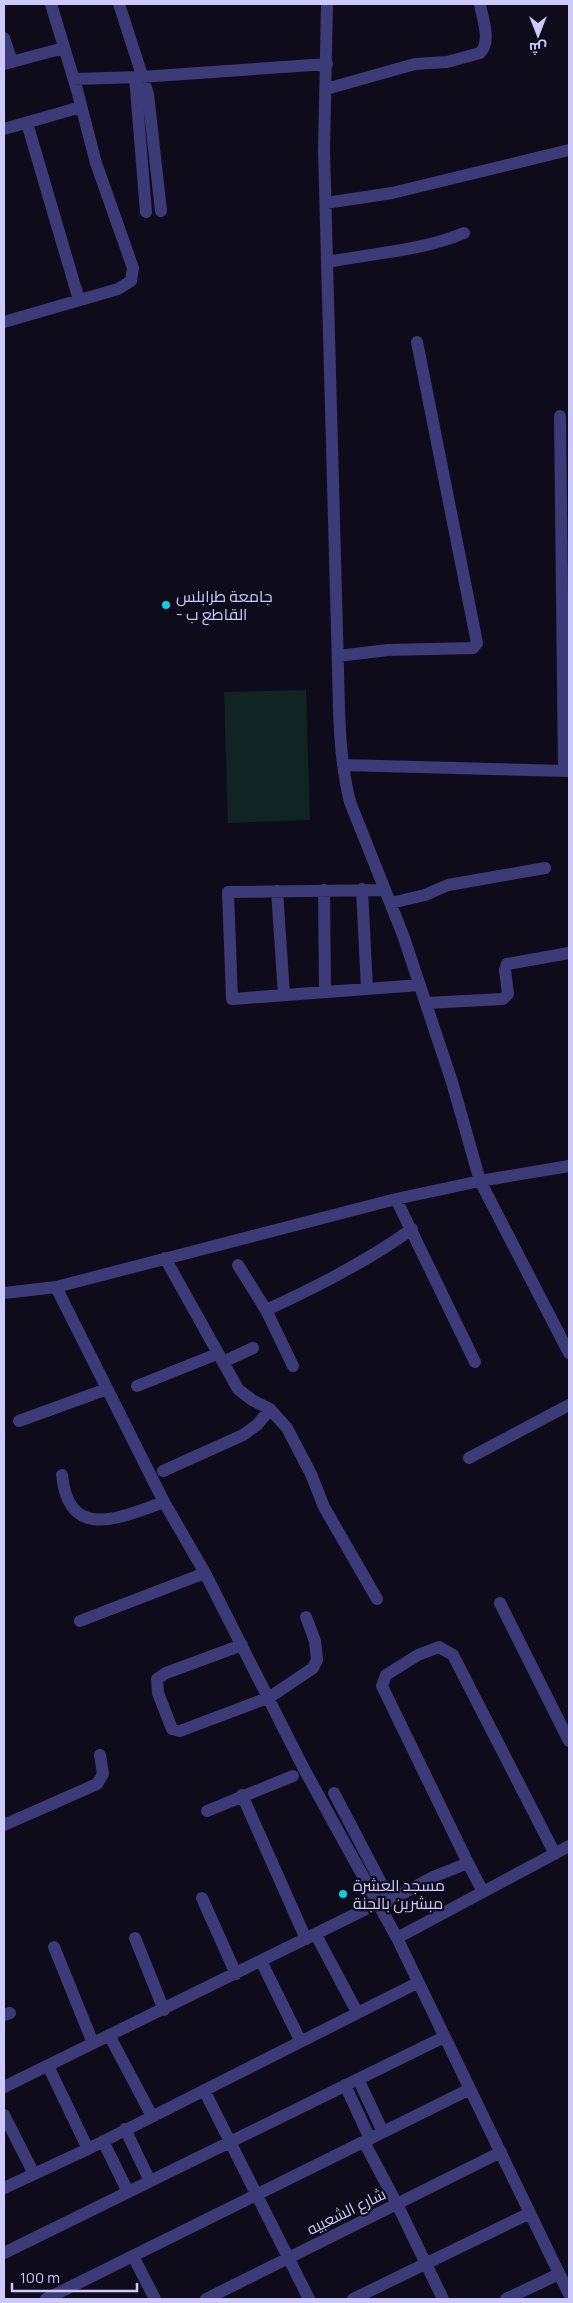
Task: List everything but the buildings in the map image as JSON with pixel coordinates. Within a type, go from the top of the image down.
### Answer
[{"type":"street","points":[[4,322],[118,289],[132,282],[133,268],[96,163],[74,79],[51,4]]},
{"type":"street","points":[[119,4],[138,77],[146,212]]},
{"type":"street","points":[[327,4],[324,150],[338,656],[343,765],[350,802],[384,890],[391,903],[420,985],[452,1082],[480,1181],[569,1353]]},
{"type":"street","points":[[326,89],[408,66],[447,62],[480,53],[485,45],[486,37],[480,4]]},
{"type":"street","points":[[4,38],[8,63],[64,48]]},
{"type":"street","points":[[74,79],[138,77],[327,64]]},
{"type":"street","points":[[138,77],[148,94],[161,210]]},
{"type":"street","points":[[4,129],[81,107]]},
{"type":"street","points":[[27,123],[79,300]]},
{"type":"street","points":[[326,203],[392,193],[569,150]]},
{"type":"street","points":[[328,262],[373,253],[413,249],[445,241],[464,233]]},
{"type":"street","points":[[338,656],[388,650],[473,648],[477,643],[417,342]]},
{"type":"street","points":[[343,765],[566,771],[560,416]]},
{"type":"street","points":[[391,903],[425,895],[448,885],[545,868]]},
{"type":"street","points":[[362,889],[367,988]]},
{"type":"street","points":[[324,890],[325,992]]},
{"type":"street","points":[[384,890],[228,892],[232,999],[420,985]]},
{"type":"street","points":[[276,891],[284,995]]},
{"type":"street","points":[[426,1004],[503,999],[508,994],[505,970],[507,964],[569,954]]},
{"type":"street","points":[[4,1293],[56,1287],[396,1199],[480,1181],[569,1166]]},
{"type":"street","points":[[396,1199],[475,1362]]},
{"type":"street","points":[[266,1310],[363,1262],[412,1229]]},
{"type":"street","points":[[165,1258],[238,1389],[252,1400],[270,1408],[287,1428],[311,1474],[324,1507],[377,1599]]},
{"type":"street","points":[[238,1266],[266,1310],[293,1366]]},
{"type":"street","points":[[56,1287],[164,1502],[205,1574],[270,1697],[304,1769],[383,1903]]},
{"type":"street","points":[[137,1386],[253,1348]]},
{"type":"street","points":[[19,1420],[107,1389]]},
{"type":"street","points":[[469,1458],[569,1405]]},
{"type":"street","points":[[163,1471],[243,1435],[257,1425],[270,1408]]},
{"type":"street","points":[[62,1475],[64,1491],[69,1504],[87,1519],[103,1521],[118,1518],[164,1502]]},
{"type":"street","points":[[80,1621],[205,1574]]},
{"type":"street","points":[[500,1603],[569,1741]]},
{"type":"street","points":[[242,1644],[166,1673],[156,1679],[156,1687],[170,1726],[175,1731],[180,1731],[270,1697],[313,1668],[317,1660],[315,1641],[306,1617]]},
{"type":"street","points":[[483,1892],[382,1686],[386,1674],[418,1655],[439,1647],[453,1655],[555,1854]]},
{"type":"street","points":[[4,1825],[97,1784],[103,1774],[100,1755]]},
{"type":"street","points":[[207,1810],[292,1776]]},
{"type":"street","points":[[334,1793],[417,1982],[569,2294]]},
{"type":"street","points":[[242,1796],[311,1937],[357,2012]]},
{"type":"street","points":[[397,1938],[569,1846]]},
{"type":"street","points":[[4,2087],[433,1878],[468,1863]]},
{"type":"street","points":[[202,1898],[236,1974]]},
{"type":"street","points":[[135,1938],[164,2010]]},
{"type":"street","points":[[54,1947],[93,2043]]},
{"type":"street","points":[[261,1962],[300,2040]]},
{"type":"street","points":[[4,2188],[88,2149],[417,1982]]},
{"type":"street","points":[[109,2035],[152,2116]]},
{"type":"street","points":[[4,2253],[444,2036]]},
{"type":"street","points":[[48,2066],[88,2149]]},
{"type":"street","points":[[358,2079],[383,2132]]},
{"type":"street","points":[[345,2086],[367,2140],[443,2299]]},
{"type":"street","points":[[46,2299],[470,2089]]},
{"type":"street","points":[[204,2090],[258,2194],[309,2299]]},
{"type":"street","points":[[4,2114],[34,2174]]},
{"type":"street","points":[[125,2130],[150,2182]]},
{"type":"street","points":[[103,2141],[128,2192]]},
{"type":"street","name":"شارع الشعبيه","points":[[206,2299],[501,2152]]},
{"type":"street","points":[[353,2299],[530,2213]]},
{"type":"street","points":[[133,2256],[155,2299]]},
{"type":"street","points":[[506,2299],[559,2274]]},
{"type":"green space","points":[[306,690],[310,820],[228,823],[224,692]]},
{"type":"place","name":"جامعة طرابلس - القاطع ب","points":[[166,605]]},
{"type":"place","name":"مسجد العشرة مبشرين بالجنة","points":[[343,1894]]}]
